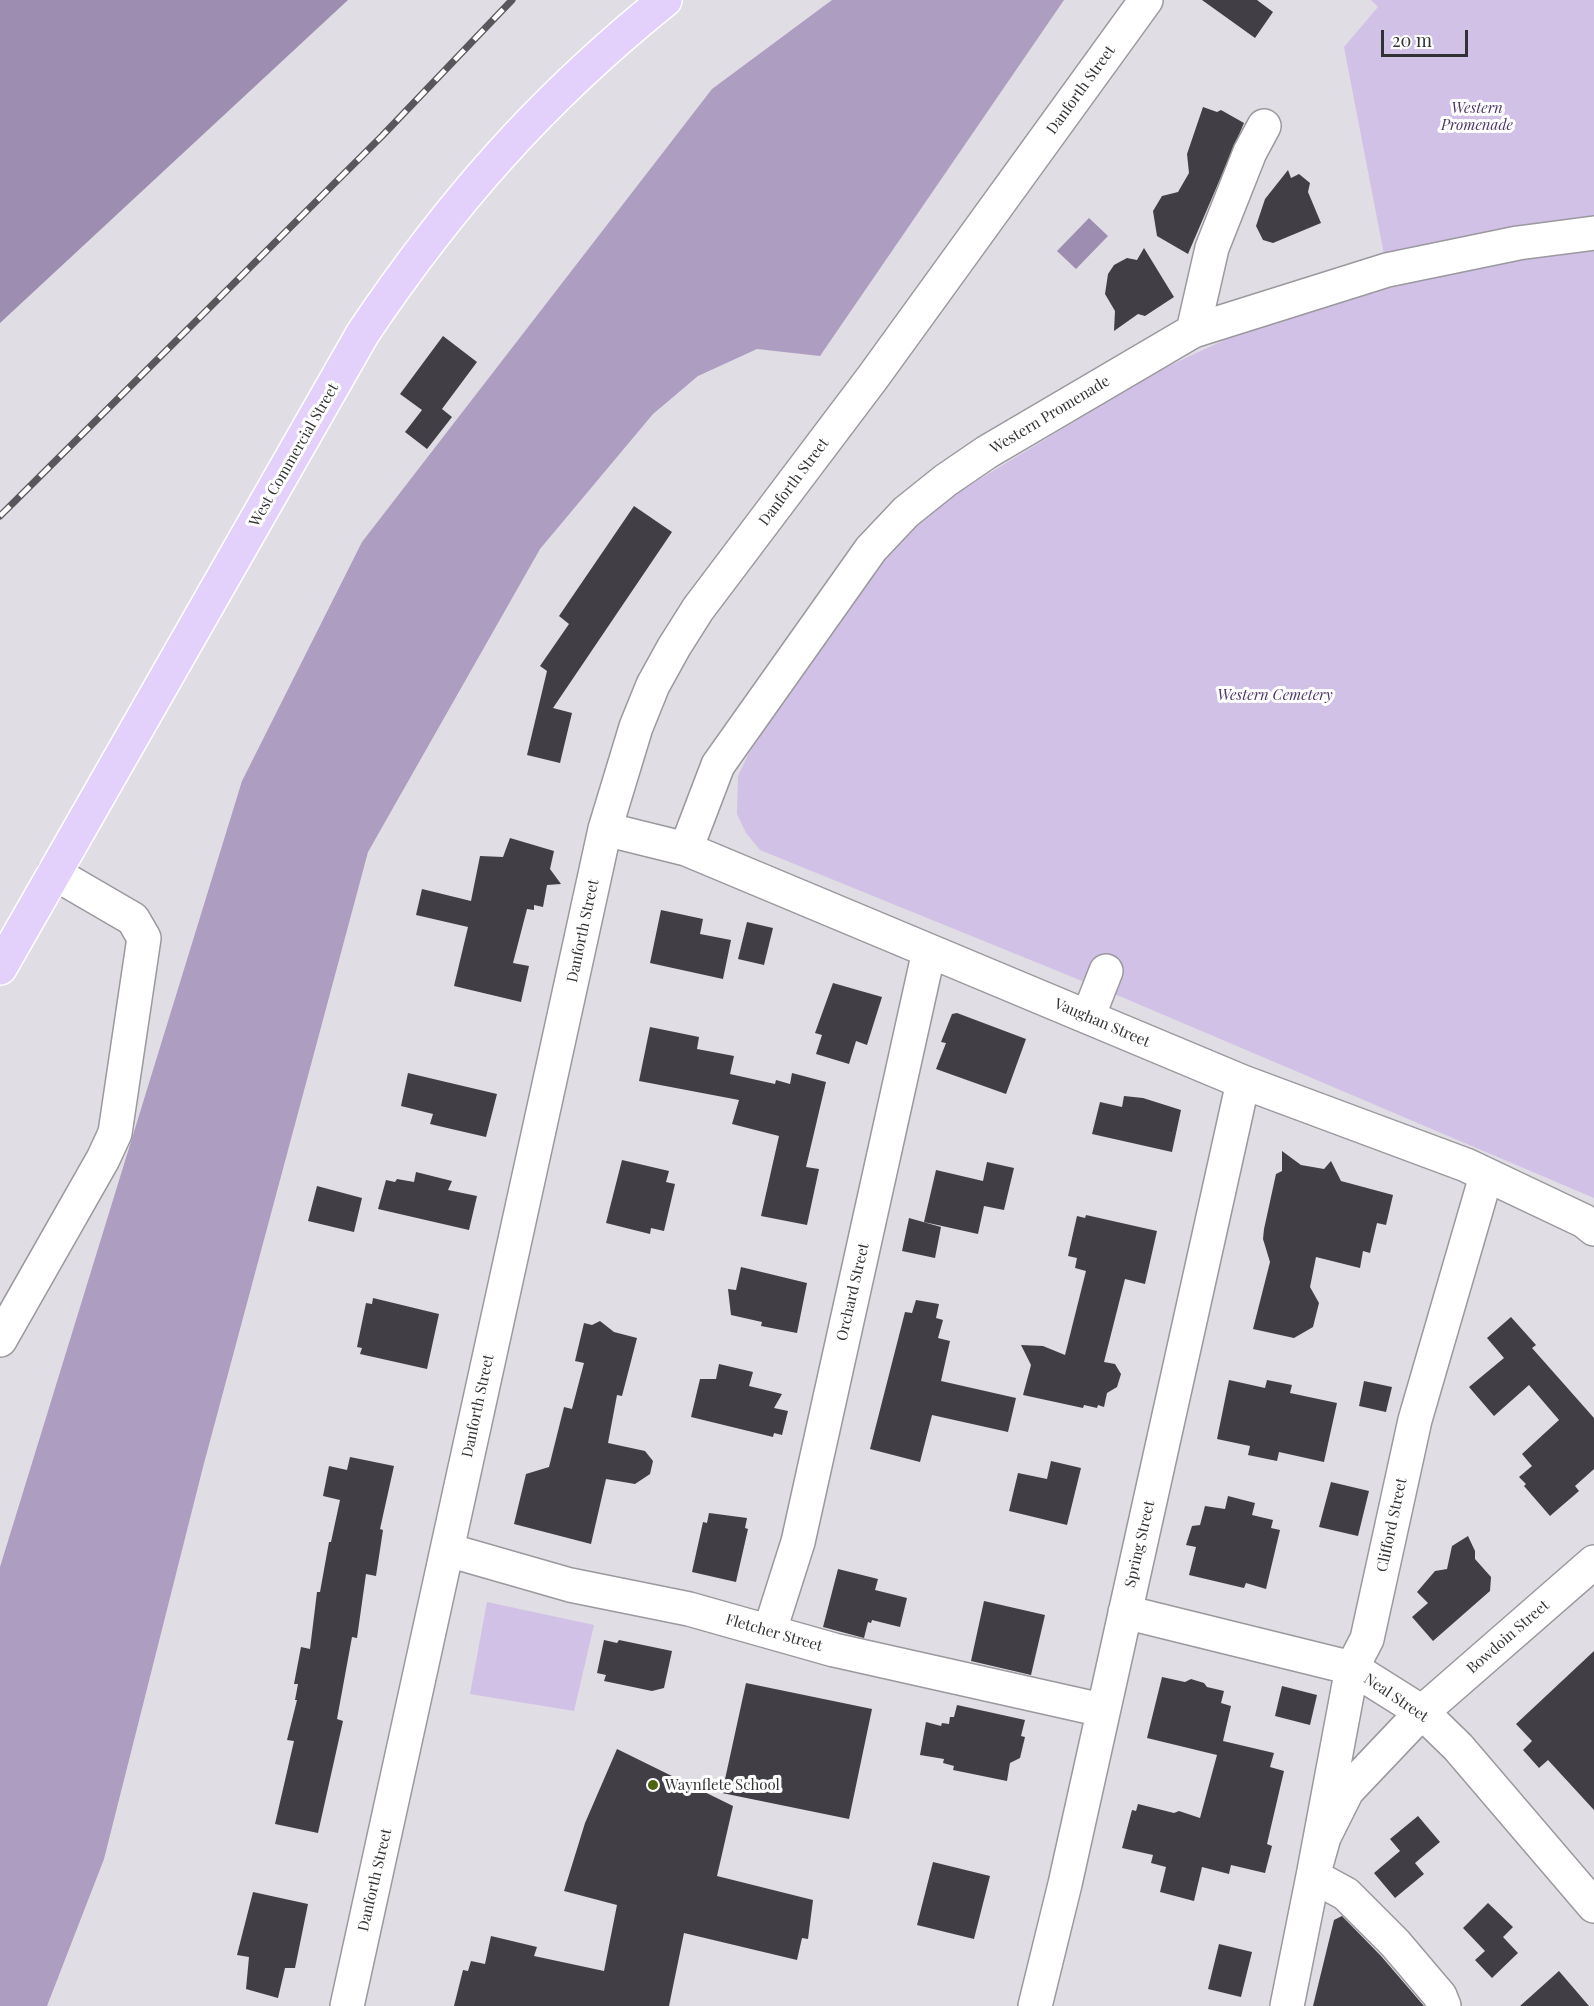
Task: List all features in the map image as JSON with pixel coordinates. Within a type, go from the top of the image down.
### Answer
[{"type":"main road","name":"West Commercial Street","points":[[0,968],[363,333],[402,276],[493,160],[613,41],[665,0]]},
{"type":"street","name":"Danforth Street","points":[[346,2006],[605,830],[621,769],[653,685],[698,609],[873,377],[1146,0]]},
{"type":"street","points":[[1193,331],[1212,248],[1250,152],[1264,126]]},
{"type":"street","name":"Western Promenade","points":[[686,849],[718,765],[871,549],[906,512],[946,480],[987,452],[1193,331],[1386,270],[1518,243],[1594,233]]},
{"type":"street","name":"Vaughan Street","points":[[605,830],[686,849],[1243,1082],[1466,1165],[1584,1221],[1594,1229]]},
{"type":"street","points":[[0,1340],[103,1159],[115,1132],[144,938],[133,919],[54,873]]},
{"type":"street","name":"Orchard Street","points":[[770,1630],[798,1542],[929,951]]},
{"type":"street","points":[[1088,1017],[1106,970]]},
{"type":"street","name":"Spring Street","points":[[1035,2006],[1065,1884],[1243,1082]]},
{"type":"street","name":"Clifford Street","points":[[1287,2006],[1352,1668],[1367,1639],[1415,1420],[1486,1176]]},
{"type":"street","name":"Fletcher Street","points":[[448,1550],[570,1585],[689,1609],[770,1630],[845,1653],[1102,1710]]},
{"type":"street","name":"Bowdoin Street","points":[[1422,1712],[1594,1562]]},
{"type":"street","name":"Neal Street","points":[[1125,1612],[1352,1668],[1422,1712],[1458,1747],[1594,1906]]},
{"type":"street","name":"Clifford Street","points":[[1313,1876],[1324,1837],[1347,1791],[1422,1712]]},
{"type":"street","points":[[1313,1876],[1346,1894],[1395,1943],[1440,1996],[1444,2006]]},
{"type":"green space","name":"Western Promenade","points":[[1371,0],[1594,0],[1594,233],[1387,270],[1344,47],[1378,7]]},
{"type":"green space","name":"Western Cemetery","points":[[1594,244],[1594,1198],[1124,998],[760,850],[746,833],[737,814],[738,776],[749,753],[813,652],[881,562],[942,502],[1156,372],[1267,320],[1397,286]]},
{"type":"green space","points":[[487,1602],[594,1625],[574,1711],[470,1694]]},
{"type":"shaded area","points":[[0,0],[348,0],[0,323]]},
{"type":"shaded area","points":[[832,0],[1064,0],[820,356],[757,349],[698,376],[653,414],[540,549],[368,852],[203,1467],[104,1859],[47,2006],[0,2006],[0,1567],[242,781],[362,542],[712,89]]},
{"type":"shaded area","points":[[1089,218],[1108,236],[1076,269],[1057,251]]},
{"type":"building","points":[[1202,0],[1257,0],[1273,12],[1255,38]]},
{"type":"building","points":[[1203,107],[1217,112],[1221,110],[1244,123],[1188,254],[1157,236],[1153,211],[1162,196],[1178,192],[1189,173],[1187,154]]},
{"type":"building","points":[[1288,170],[1291,178],[1299,174],[1310,183],[1308,192],[1321,223],[1273,243],[1263,240],[1256,226],[1265,199]]},
{"type":"building","points":[[1144,248],[1174,297],[1145,316],[1138,314],[1114,331],[1115,311],[1105,294],[1108,274],[1114,265],[1127,258],[1137,260]]},
{"type":"building","points":[[443,336],[477,362],[442,409],[452,417],[427,449],[405,432],[422,410],[400,394]]},
{"type":"building","points":[[634,506],[672,532],[553,708],[572,713],[560,763],[527,755],[547,671],[540,666],[569,624],[559,616]]},
{"type":"building","points":[[510,838],[554,851],[550,869],[561,884],[547,885],[543,907],[534,905],[534,910],[527,909],[513,963],[529,966],[521,1002],[454,986],[468,927],[416,915],[422,889],[471,901],[480,856],[503,857]]},
{"type":"building","points":[[661,910],[703,919],[700,934],[731,940],[723,979],[650,963]]},
{"type":"building","points":[[747,922],[773,928],[764,965],[738,959]]},
{"type":"building","points":[[833,983],[882,997],[867,1045],[856,1041],[849,1064],[816,1054],[822,1035],[815,1033]]},
{"type":"building","points":[[957,1013],[1026,1039],[1006,1094],[936,1069],[946,1043],[941,1042],[952,1014]]},
{"type":"building","points":[[650,1027],[699,1037],[697,1049],[734,1056],[730,1074],[775,1084],[776,1080],[790,1084],[792,1073],[826,1082],[806,1167],[819,1169],[807,1225],[761,1216],[779,1136],[732,1124],[739,1100],[639,1081]]},
{"type":"building","points":[[408,1073],[497,1094],[486,1137],[430,1124],[433,1114],[401,1106]]},
{"type":"building","points":[[1124,1096],[1143,1098],[1181,1110],[1172,1152],[1092,1134],[1100,1102],[1122,1107]]},
{"type":"building","points":[[1282,1151],[1301,1165],[1324,1169],[1331,1161],[1341,1181],[1393,1195],[1386,1225],[1377,1223],[1370,1253],[1363,1251],[1360,1268],[1316,1257],[1310,1287],[1319,1303],[1313,1327],[1294,1338],[1253,1329],[1270,1262],[1263,1239],[1264,1229],[1276,1174],[1282,1171]]},
{"type":"building","points":[[622,1160],[669,1171],[666,1182],[675,1184],[664,1231],[651,1228],[650,1234],[606,1223]]},
{"type":"building","points":[[987,1162],[1014,1168],[1004,1210],[984,1206],[978,1234],[924,1222],[936,1170],[983,1181]]},
{"type":"building","points":[[416,1172],[452,1181],[448,1190],[477,1196],[469,1230],[378,1209],[386,1180],[414,1182]]},
{"type":"building","points":[[317,1186],[362,1198],[354,1232],[308,1221]]},
{"type":"building","points":[[1086,1215],[1157,1231],[1145,1284],[1125,1279],[1104,1362],[1115,1364],[1121,1374],[1117,1387],[1107,1393],[1104,1407],[1098,1405],[1097,1408],[1084,1405],[1083,1408],[1023,1395],[1031,1365],[1021,1345],[1043,1346],[1065,1355],[1086,1271],[1075,1268],[1077,1258],[1068,1256],[1077,1216],[1085,1218]]},
{"type":"building","points":[[909,1218],[941,1227],[935,1258],[902,1251]]},
{"type":"building","points":[[741,1267],[807,1283],[797,1333],[761,1326],[762,1322],[731,1315],[728,1289],[736,1290]]},
{"type":"building","points":[[373,1298],[439,1314],[427,1369],[360,1354],[362,1348],[357,1347],[366,1303],[372,1304]]},
{"type":"building","points":[[916,1300],[939,1304],[936,1318],[943,1320],[938,1338],[950,1341],[941,1381],[1016,1398],[1008,1432],[932,1415],[920,1462],[870,1449],[905,1312],[912,1313]]},
{"type":"building","points":[[1511,1317],[1536,1345],[1532,1348],[1594,1418],[1594,1469],[1575,1486],[1579,1491],[1550,1516],[1519,1477],[1532,1466],[1522,1454],[1559,1420],[1529,1385],[1494,1416],[1469,1387],[1504,1358],[1487,1338]]},
{"type":"building","points":[[600,1321],[614,1332],[637,1338],[622,1396],[617,1395],[608,1443],[645,1451],[653,1461],[650,1474],[635,1484],[606,1479],[591,1544],[514,1524],[526,1474],[549,1467],[564,1407],[572,1409],[584,1363],[575,1361],[584,1323],[592,1325]]},
{"type":"building","points":[[719,1364],[753,1372],[749,1386],[782,1394],[774,1408],[788,1411],[782,1435],[774,1433],[773,1437],[691,1417],[700,1379],[716,1379]]},
{"type":"building","points":[[1229,1380],[1265,1388],[1267,1380],[1292,1385],[1290,1393],[1337,1403],[1324,1462],[1279,1452],[1277,1461],[1248,1455],[1250,1446],[1217,1439]]},
{"type":"building","points":[[1364,1381],[1392,1387],[1386,1412],[1359,1406]]},
{"type":"building","points":[[350,1457],[394,1466],[380,1529],[383,1530],[376,1576],[366,1574],[357,1638],[352,1637],[337,1719],[343,1721],[318,1833],[275,1824],[294,1741],[287,1740],[297,1700],[295,1700],[298,1684],[294,1684],[301,1647],[310,1649],[317,1592],[320,1592],[329,1542],[331,1542],[340,1500],[323,1496],[329,1466],[347,1470]]},
{"type":"building","points":[[1051,1461],[1081,1468],[1067,1525],[1009,1511],[1018,1473],[1047,1479]]},
{"type":"building","points":[[1331,1482],[1369,1491],[1358,1536],[1319,1527]]},
{"type":"building","points":[[1228,1496],[1255,1503],[1252,1515],[1273,1520],[1271,1528],[1280,1530],[1266,1589],[1246,1583],[1244,1588],[1189,1575],[1196,1547],[1186,1545],[1192,1526],[1200,1525],[1205,1506],[1225,1509]]},
{"type":"building","points":[[709,1513],[747,1518],[745,1528],[748,1529],[736,1582],[692,1572],[703,1522],[707,1523]]},
{"type":"building","points":[[1468,1536],[1475,1551],[1475,1559],[1491,1577],[1490,1591],[1433,1641],[1412,1617],[1428,1603],[1417,1592],[1435,1571],[1447,1569],[1452,1546]]},
{"type":"building","points":[[838,1569],[878,1579],[875,1590],[907,1598],[900,1627],[872,1620],[871,1623],[868,1622],[864,1638],[823,1627]]},
{"type":"building","points":[[984,1601],[1045,1615],[1031,1675],[971,1661]]},
{"type":"building","points":[[604,1640],[617,1643],[619,1640],[672,1651],[664,1688],[652,1691],[604,1681],[606,1675],[597,1673]]},
{"type":"building","points":[[1594,1651],[1594,1810],[1548,1760],[1539,1768],[1523,1750],[1532,1741],[1516,1724]]},
{"type":"building","points":[[1162,1677],[1185,1682],[1191,1679],[1204,1683],[1207,1687],[1224,1691],[1221,1703],[1231,1706],[1223,1741],[1274,1753],[1270,1767],[1284,1771],[1267,1844],[1272,1846],[1265,1873],[1231,1865],[1229,1874],[1202,1867],[1194,1901],[1160,1892],[1166,1867],[1151,1863],[1153,1855],[1122,1848],[1132,1810],[1136,1811],[1138,1804],[1174,1813],[1179,1811],[1200,1818],[1217,1755],[1147,1738]]},
{"type":"building","points":[[746,1683],[872,1709],[849,1819],[722,1793]]},
{"type":"building","points":[[1282,1686],[1317,1695],[1310,1725],[1275,1716]]},
{"type":"building","points":[[957,1705],[1025,1720],[1021,1736],[1025,1737],[1020,1758],[1010,1763],[1007,1781],[953,1770],[954,1766],[943,1763],[944,1759],[920,1755],[926,1722],[941,1726],[942,1723],[949,1724],[950,1717],[954,1717]]},
{"type":"building","points":[[617,1749],[733,1806],[717,1876],[813,1900],[808,1939],[802,1938],[797,1960],[684,1933],[669,2006],[454,2006],[463,1970],[468,1971],[471,1961],[485,1964],[491,1936],[537,1947],[534,1956],[604,1971],[617,1905],[564,1891],[585,1823]]},
{"type":"building","points":[[1418,1816],[1440,1842],[1415,1863],[1424,1874],[1395,1898],[1374,1873],[1400,1851],[1390,1839]]},
{"type":"building","points":[[933,1862],[990,1876],[974,1939],[917,1925]]},
{"type":"building","points":[[253,1892],[308,1904],[295,1968],[285,1968],[278,1998],[246,1989],[249,1957],[237,1955]]},
{"type":"building","points":[[1488,1903],[1513,1927],[1503,1937],[1518,1953],[1492,1978],[1475,1960],[1485,1951],[1463,1928]]},
{"type":"building","points":[[1342,1916],[1381,1956],[1424,2006],[1313,2006],[1334,1920]]},
{"type":"building","points":[[1219,1944],[1252,1952],[1241,1997],[1208,1989]]},
{"type":"building","points":[[1559,1971],[1589,2006],[1520,2006]]},
{"type":"railway","points":[[0,516],[382,136],[512,0]]},
{"type":"place","name":"Waynflete School","points":[[653,1785]]}]
